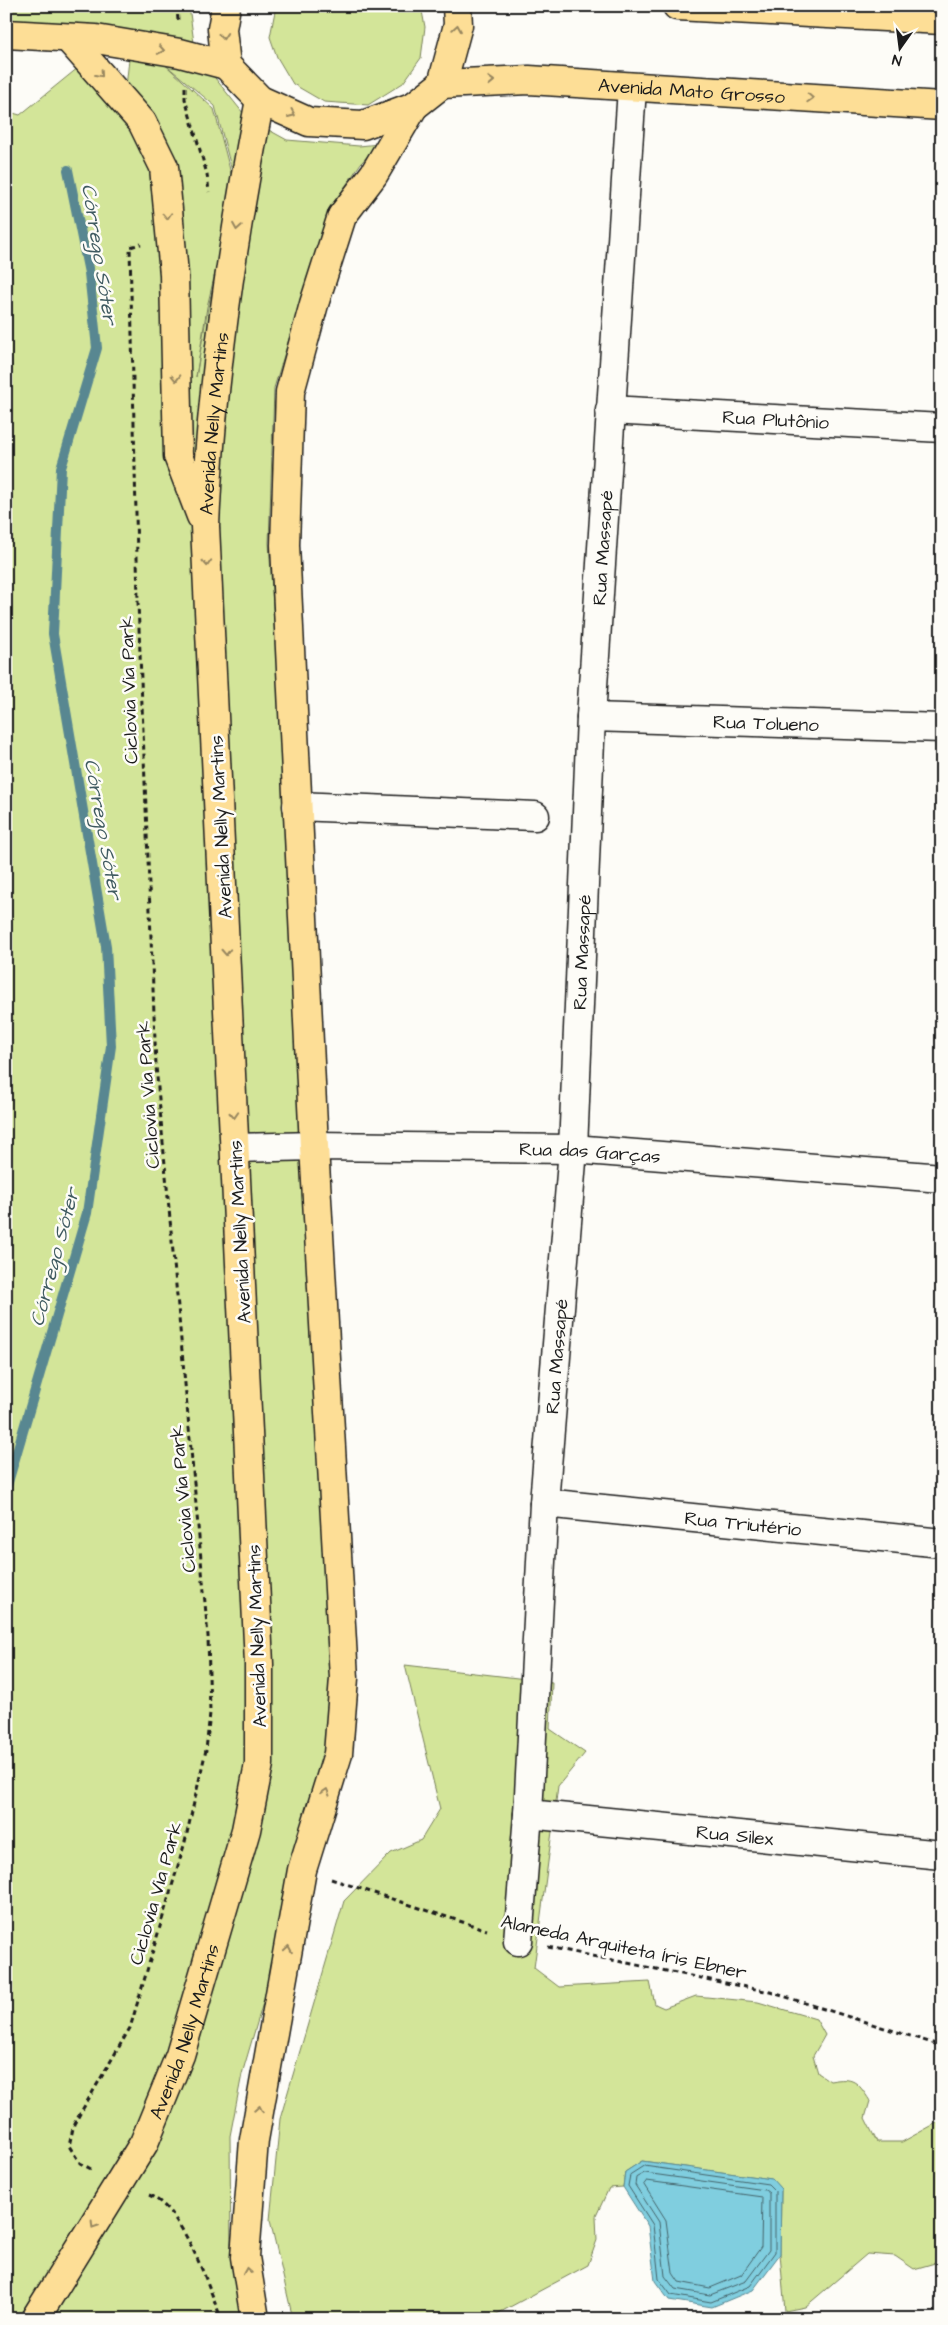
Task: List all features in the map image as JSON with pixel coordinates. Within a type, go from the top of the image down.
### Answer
[{"type":"main road","points":[[226,6],[222,28],[226,65]]},
{"type":"main road","points":[[6,34],[96,39],[180,53],[226,65],[260,100],[309,122],[363,125],[414,106],[442,84],[458,25],[457,6]]},
{"type":"main road","points":[[677,6],[942,20]]},
{"type":"main road","points":[[68,38],[142,122],[164,167],[174,274],[178,456],[205,526]]},
{"type":"main road","name":"Avenida Mato Grosso","points":[[442,84],[529,80],[632,88],[942,106]]},
{"type":"main road","name":"Avenida Nelly Martins","points":[[35,2319],[144,2142],[180,2054],[246,1830],[259,1764],[259,1664],[205,526],[208,448],[224,312],[244,179],[260,100]]},
{"type":"main road","points":[[255,2319],[245,2257],[254,2140],[302,1870],[338,1754],[344,1678],[314,1146],[285,545],[290,392],[314,304],[342,216],[374,174],[414,106]]},
{"type":"street","name":"Rua Massapé","points":[[518,1941],[528,1814],[544,1503],[573,1149],[590,718],[632,88]]},
{"type":"street","name":"Rua Plutônio","points":[[610,410],[942,428]]},
{"type":"street","name":"Rua Tolueno","points":[[590,718],[942,728]]},
{"type":"street","points":[[297,806],[535,816]]},
{"type":"street","name":"Rua das Garças","points":[[236,1148],[314,1146],[573,1149],[942,1178]]},
{"type":"street","name":"Rua Triutério","points":[[544,1503],[942,1544]]},
{"type":"street","name":"Rua Silex","points":[[528,1814],[942,1855]]},
{"type":"path","points":[[177,6],[180,53],[185,74],[185,99],[207,174],[210,196]]},
{"type":"path","name":"Ciclovia Via Park","points":[[119,2183],[80,2163],[69,2146],[74,2124],[130,2028],[185,1842],[206,1750],[210,1713],[208,1636],[156,1066],[138,602],[130,247],[169,236]]},
{"type":"path","name":"Alameda Arquiteta Íris Ebner","points":[[302,1870],[518,1941],[770,1992],[942,2046]]},
{"type":"path","points":[[119,2183],[157,2199],[189,2239],[221,2319]]},
{"type":"green space","points":[[6,6],[189,6],[194,43],[6,24]]},
{"type":"green space","points":[[276,6],[421,6],[425,27],[421,58],[403,83],[368,105],[324,102],[293,84],[277,57],[270,37]]},
{"type":"green space","points":[[130,50],[199,58],[247,118],[287,140],[359,146],[379,144],[361,163],[328,212],[274,388],[269,543],[307,1146],[333,1681],[330,1744],[302,1870],[242,2074],[230,2136],[231,2260],[241,2319],[6,2319],[6,111],[20,115],[84,63],[126,87]],"holes":[[[161,61],[215,106],[237,190],[208,307],[196,377],[207,307],[235,189],[214,109]]]},
{"type":"green space","points":[[405,1665],[552,1682],[550,1729],[585,1753],[558,1786],[534,1968],[559,1987],[650,1982],[655,2004],[664,2008],[696,1996],[758,2002],[816,2019],[825,2035],[813,2056],[818,2073],[830,2081],[850,2080],[862,2089],[870,2101],[865,2118],[877,2142],[902,2142],[942,2120],[942,2261],[914,2269],[895,2256],[867,2254],[805,2307],[785,2311],[780,2254],[781,2189],[771,2179],[642,2161],[625,2172],[623,2187],[609,2188],[596,2216],[597,2240],[588,2265],[495,2315],[493,2319],[293,2319],[270,2220],[280,2119],[344,1901],[391,1853],[421,1840],[440,1809]]},
{"type":"water","points":[[642,2161],[772,2179],[781,2189],[780,2254],[753,2290],[712,2307],[669,2300],[655,2281],[648,2226],[623,2187],[625,2172]]},
{"type":"waterway","name":"Córrego Sóter","points":[[6,1489],[87,1213],[111,1046],[106,946],[53,634],[61,468],[97,348],[89,273],[68,170]]}]
